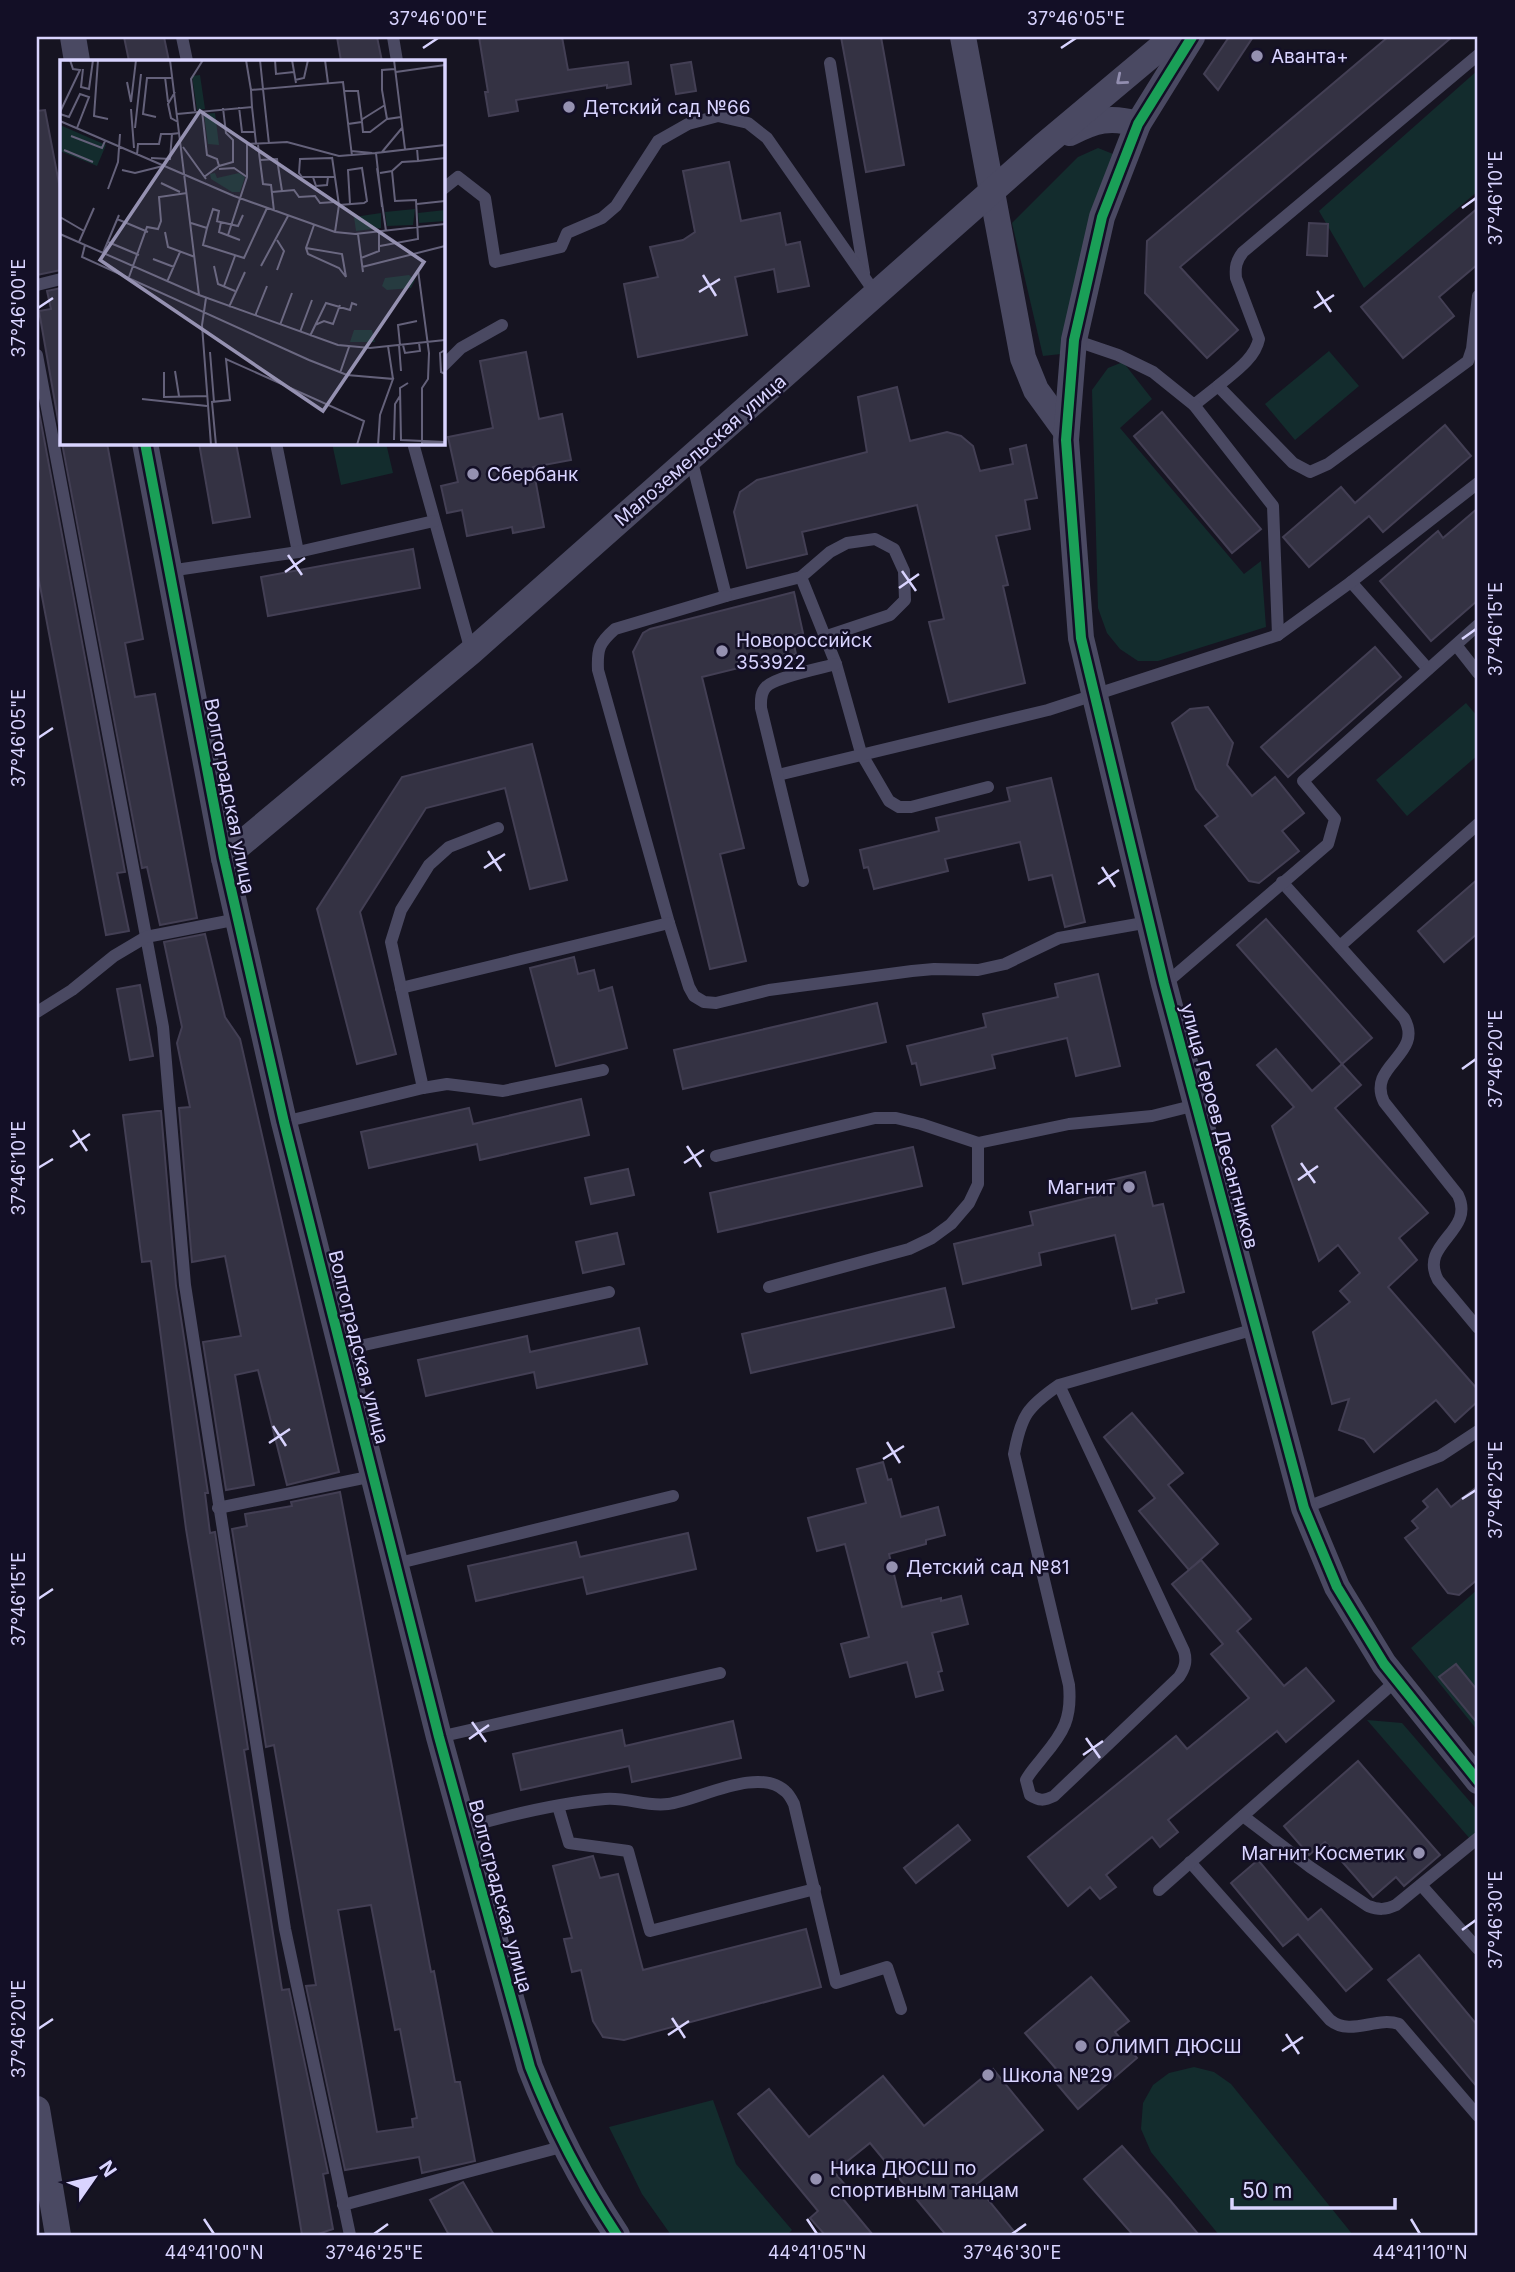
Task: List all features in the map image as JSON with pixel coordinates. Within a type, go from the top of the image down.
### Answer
[{"type":"street","points":[[73,37],[77,60]]},
{"type":"street","points":[[963,37],[1023,358],[1037,390],[1065,430]]},
{"type":"street","name":"Малоземельская улица","points":[[223,859],[471,652],[691,458],[870,286],[992,193],[1043,146],[1173,37]]},
{"type":"street","name":"улица Героев Десантников","points":[[1192,37],[1138,124],[1102,217],[1074,340],[1065,430],[1081,638],[1164,984],[1304,1508],[1337,1587],[1384,1664],[1478,1781]]},
{"type":"street","points":[[1043,146],[1093,121],[1118,118],[1138,124]]},
{"type":"street","name":"Волгоградская улица","points":[[145,444],[223,859],[284,1122],[439,1737],[530,2067],[565,2146],[617,2235]]},
{"type":"street","points":[[37,2109],[58,2235]]},
{"type":"lane","points":[[182,37],[187,60]]},
{"type":"lane","points":[[393,37],[397,60]]},
{"type":"lane","points":[[1194,405],[1252,355],[1257,347],[1259,339],[1237,278],[1237,260],[1478,55]]},
{"type":"lane","points":[[830,62],[870,286]]},
{"type":"lane","points":[[444,188],[458,177],[485,198],[495,262],[561,247],[567,233],[603,218],[616,206],[657,141],[688,124],[718,116],[748,123],[767,138],[870,286]]},
{"type":"lane","points":[[37,285],[60,279]]},
{"type":"lane","points":[[1218,386],[1293,463],[1310,472],[1328,464],[1468,361],[1472,349],[1478,296]]},
{"type":"lane","points":[[444,365],[461,348],[502,325]]},
{"type":"lane","points":[[1074,340],[1118,355],[1153,372],[1194,405],[1273,506],[1278,635]]},
{"type":"lane","points":[[37,355],[163,1027],[185,1285],[285,1929],[351,2235]]},
{"type":"lane","points":[[276,444],[298,552]]},
{"type":"lane","points":[[412,444],[471,652]]},
{"type":"lane","points":[[691,458],[726,596]]},
{"type":"lane","points":[[778,775],[1048,710],[1278,635],[1478,483]]},
{"type":"lane","points":[[169,571],[298,552],[434,521]]},
{"type":"lane","points":[[827,636],[890,615],[905,600],[904,571],[894,549],[875,539],[847,543],[830,552],[802,577],[615,629],[604,638],[597,652],[598,670],[669,923],[694,996],[704,1002],[716,1003],[769,990],[912,971],[978,970],[1004,964],[1059,938],[1149,922]]},
{"type":"lane","points":[[802,577],[827,636],[861,753],[889,801],[899,807],[911,807],[988,787]]},
{"type":"lane","points":[[1351,582],[1428,669]]},
{"type":"lane","points":[[1164,984],[1328,844],[1335,819],[1303,781],[1478,625]]},
{"type":"lane","points":[[1455,645],[1478,673]]},
{"type":"lane","points":[[803,881],[761,708],[761,697],[766,687],[776,681],[836,663]]},
{"type":"lane","points":[[1340,946],[1478,824]]},
{"type":"lane","points":[[423,1088],[391,942],[401,910],[429,864],[450,847],[498,828]]},
{"type":"lane","points":[[1282,882],[1404,1018],[1409,1027],[1409,1038],[1405,1047],[1379,1083],[1380,1093],[1384,1102],[1458,1195],[1462,1215],[1437,1251],[1433,1271],[1478,1328]]},
{"type":"lane","points":[[37,1012],[72,990],[114,956],[146,937],[238,919]]},
{"type":"lane","points":[[401,988],[669,923]]},
{"type":"lane","points":[[284,1122],[447,1084],[503,1091],[603,1070]]},
{"type":"lane","points":[[716,1156],[875,1118],[896,1118],[921,1124],[978,1143],[1069,1124],[1152,1116],[1196,1104]]},
{"type":"lane","points":[[769,1287],[909,1250],[932,1238],[951,1224],[969,1203],[978,1184],[978,1143]]},
{"type":"lane","points":[[341,1350],[609,1292]]},
{"type":"lane","points":[[1059,1385],[1186,1660],[1179,1677],[1054,1796],[1037,1800],[1030,1795],[1026,1780],[1058,1739],[1067,1722],[1071,1704],[1069,1685],[1014,1454],[1020,1424],[1037,1400],[1059,1385],[1255,1329]]},
{"type":"lane","points":[[1304,1508],[1440,1456],[1478,1431]]},
{"type":"lane","points":[[218,1508],[373,1476]]},
{"type":"lane","points":[[395,1564],[673,1496]]},
{"type":"lane","points":[[439,1737],[720,1673]]},
{"type":"lane","points":[[1158,1890],[1397,1680]]},
{"type":"lane","points":[[464,1828],[558,1806],[624,1799],[648,1805],[670,1804],[751,1782],[770,1784],[785,1791],[794,1804],[836,1983],[887,1967],[901,2009]]},
{"type":"lane","points":[[558,1806],[569,1843],[628,1851],[650,1931],[814,1889]]},
{"type":"lane","points":[[1243,1816],[1310,1867],[1377,1910],[1395,1905],[1478,1838]]},
{"type":"lane","points":[[1190,1862],[1331,2020],[1344,2027],[1384,2021],[1399,2024],[1478,2116]]},
{"type":"lane","points":[[1420,1885],[1478,1949]]},
{"type":"lane","points":[[343,2205],[565,2146]]},
{"type":"green space","points":[[1478,70],[1478,191],[1364,288],[1319,211]]},
{"type":"green space","points":[[1098,148],[1118,156],[1061,354],[1043,356],[1012,223],[1078,157]]},
{"type":"green space","points":[[1329,351],[1359,386],[1295,440],[1265,404]]},
{"type":"green space","points":[[1123,362],[1152,399],[1120,428],[1244,574],[1261,561],[1266,627],[1158,661],[1138,661],[1120,649],[1107,633],[1098,608],[1092,390],[1108,368]]},
{"type":"green space","points":[[332,444],[386,444],[393,473],[341,485]]},
{"type":"green space","points":[[1466,703],[1478,717],[1478,755],[1407,816],[1376,780]]},
{"type":"green space","points":[[1478,1589],[1478,1731],[1411,1648]]},
{"type":"green space","points":[[1367,1720],[1402,1723],[1478,1811],[1478,1834],[1471,1840]]},
{"type":"green space","points":[[1194,2067],[1214,2072],[1231,2084],[1353,2235],[1219,2235],[1151,2152],[1141,2129],[1143,2103],[1153,2085],[1169,2073]]},
{"type":"green space","points":[[713,2100],[736,2164],[792,2230],[787,2235],[671,2235],[642,2194],[609,2127]]},
{"type":"building","points":[[124,37],[164,37],[169,60],[129,60]]},
{"type":"building","points":[[337,37],[377,37],[382,60],[341,60]]},
{"type":"building","points":[[479,37],[562,37],[568,70],[628,62],[631,84],[607,88],[607,85],[516,100],[518,111],[489,116]]},
{"type":"building","points":[[841,37],[881,37],[904,165],[866,172]]},
{"type":"building","points":[[1229,37],[1253,37],[1218,90],[1204,74]]},
{"type":"building","points":[[1388,37],[1452,37],[1180,267],[1238,330],[1207,358],[1145,293],[1147,241]]},
{"type":"building","points":[[691,62],[696,91],[676,94],[671,65]]},
{"type":"building","points":[[45,110],[60,189],[60,270],[37,275],[37,111]]},
{"type":"building","points":[[729,162],[741,221],[780,213],[786,245],[800,242],[809,286],[778,292],[774,269],[735,277],[747,335],[638,357],[624,284],[658,277],[650,247],[683,240],[695,232],[683,171]]},
{"type":"building","points":[[1478,208],[1478,264],[1439,297],[1454,316],[1403,358],[1361,307]]},
{"type":"building","points":[[1309,223],[1328,224],[1327,256],[1307,255]]},
{"type":"building","points":[[60,288],[60,431],[39,311],[51,309],[47,291]]},
{"type":"building","points":[[526,352],[539,419],[562,414],[571,460],[533,467],[544,527],[513,533],[512,527],[467,536],[462,510],[447,513],[441,486],[458,482],[448,437],[493,428],[480,361]]},
{"type":"building","points":[[897,387],[910,441],[947,432],[961,436],[973,446],[980,471],[1013,464],[1010,449],[1026,445],[1037,498],[1025,500],[1030,529],[996,536],[1008,585],[1003,586],[1025,683],[949,702],[929,622],[944,619],[917,505],[802,532],[807,554],[747,568],[734,512],[740,492],[757,480],[867,452],[858,397]]},
{"type":"building","points":[[37,401],[125,872],[117,873],[129,931],[106,935],[37,570]]},
{"type":"building","points":[[1162,412],[1261,529],[1232,553],[1134,436]]},
{"type":"building","points":[[1445,425],[1471,456],[1383,532],[1369,516],[1309,567],[1283,537],[1341,487],[1355,503]]},
{"type":"building","points":[[62,444],[107,444],[143,639],[125,643],[135,697],[155,694],[197,918],[160,925],[147,867],[142,868]]},
{"type":"building","points":[[199,444],[236,444],[250,517],[213,523]]},
{"type":"building","points":[[1478,508],[1478,600],[1431,641],[1380,581],[1438,531],[1443,538]]},
{"type":"building","points":[[413,549],[420,588],[268,616],[261,577]]},
{"type":"building","points":[[794,592],[803,633],[792,636],[796,654],[702,677],[744,848],[720,854],[746,961],[710,969],[633,652],[643,633],[650,629]]},
{"type":"building","points":[[1375,647],[1401,677],[1288,777],[1261,747]]},
{"type":"building","points":[[1208,707],[1233,743],[1227,765],[1252,796],[1275,777],[1304,813],[1282,831],[1299,851],[1259,883],[1249,881],[1205,826],[1218,816],[1196,789],[1172,723],[1190,709]]},
{"type":"building","points":[[532,744],[567,880],[530,889],[505,788],[426,808],[360,912],[396,1054],[357,1064],[317,909],[402,777]]},
{"type":"building","points":[[1051,778],[1085,922],[1065,927],[1052,875],[1029,880],[1020,842],[945,859],[948,871],[874,889],[868,867],[864,868],[860,850],[939,831],[936,818],[1010,801],[1007,788]]},
{"type":"building","points":[[1478,879],[1478,933],[1444,962],[1418,931]]},
{"type":"building","points":[[1266,919],[1372,1038],[1342,1064],[1237,945]]},
{"type":"building","points":[[205,934],[225,1017],[240,1039],[339,1472],[287,1485],[258,1370],[235,1375],[254,1485],[226,1490],[203,1342],[241,1336],[225,1256],[192,1262],[179,1108],[190,1107],[177,1043],[182,1027],[164,942]]},
{"type":"building","points":[[574,957],[578,974],[594,970],[599,991],[612,987],[627,1048],[556,1066],[530,968]]},
{"type":"building","points":[[1098,974],[1120,1066],[1076,1076],[1067,1038],[992,1055],[995,1068],[921,1085],[916,1063],[912,1064],[907,1046],[986,1027],[983,1014],[1058,997],[1055,984]]},
{"type":"building","points":[[140,985],[153,1056],[130,1060],[117,989]]},
{"type":"building","points":[[877,1003],[886,1042],[683,1089],[674,1050]]},
{"type":"building","points":[[1276,1049],[1312,1091],[1342,1064],[1361,1085],[1335,1108],[1428,1213],[1399,1238],[1417,1260],[1388,1287],[1478,1390],[1478,1401],[1455,1422],[1436,1400],[1374,1452],[1364,1439],[1339,1430],[1349,1399],[1332,1404],[1313,1332],[1350,1302],[1340,1291],[1360,1273],[1338,1245],[1319,1261],[1272,1126],[1294,1107],[1257,1065]]},
{"type":"building","points":[[581,1099],[589,1135],[480,1160],[477,1144],[369,1168],[361,1132],[469,1108],[473,1124]]},
{"type":"building","points":[[161,1111],[176,1286],[208,1493],[205,1493],[210,1533],[215,1532],[248,1749],[244,1750],[282,1990],[289,1989],[328,2173],[323,2174],[333,2229],[315,2235],[302,2235],[186,1529],[151,1261],[142,1262],[123,1115]]},
{"type":"building","points":[[913,1147],[922,1186],[718,1232],[710,1193]]},
{"type":"building","points":[[628,1169],[634,1195],[591,1204],[585,1178]]},
{"type":"building","points":[[1145,1172],[1153,1206],[1163,1204],[1184,1292],[1132,1309],[1115,1235],[1039,1253],[1041,1265],[963,1284],[954,1244],[1033,1225],[1030,1212],[1105,1194],[1102,1182]]},
{"type":"building","points":[[617,1233],[624,1264],[583,1273],[576,1242]]},
{"type":"building","points":[[945,1288],[954,1327],[751,1373],[742,1334]]},
{"type":"building","points":[[639,1328],[647,1364],[537,1388],[534,1372],[426,1396],[418,1360],[527,1336],[530,1352]]},
{"type":"building","points":[[1132,1413],[1183,1473],[1168,1485],[1218,1544],[1189,1570],[1139,1511],[1155,1498],[1104,1437]]},
{"type":"building","points":[[883,1462],[888,1480],[891,1479],[901,1517],[938,1507],[945,1535],[926,1540],[926,1544],[889,1554],[902,1607],[961,1596],[968,1624],[932,1633],[942,1671],[938,1672],[943,1690],[916,1697],[907,1662],[850,1677],[841,1644],[869,1637],[845,1544],[817,1551],[808,1518],[866,1503],[857,1469]]},
{"type":"building","points":[[1478,1486],[1478,1579],[1459,1595],[1448,1593],[1405,1538],[1418,1528],[1412,1521],[1428,1507],[1423,1501],[1437,1489],[1451,1507]]},
{"type":"building","points":[[340,1492],[431,1972],[434,1971],[455,2082],[460,2082],[475,2161],[422,2173],[419,2157],[345,2170],[306,1986],[316,1985],[274,1745],[266,1747],[232,1529],[247,1526],[245,1514],[292,1506],[291,1502]],"holes":[[[371,1905],[395,2030],[400,2029],[417,2118],[412,2119],[413,2127],[377,2132],[338,1910]]]},
{"type":"building","points":[[688,1533],[696,1569],[587,1594],[583,1577],[476,1601],[468,1566],[576,1542],[580,1557]]},
{"type":"building","points":[[1201,1560],[1251,1619],[1237,1631],[1284,1686],[1306,1668],[1334,1701],[1286,1742],[1277,1731],[1168,1820],[1178,1832],[1160,1847],[1152,1837],[1106,1875],[1116,1887],[1100,1899],[1090,1887],[1068,1906],[1028,1857],[1176,1736],[1187,1749],[1249,1698],[1211,1654],[1223,1644],[1172,1584]]},
{"type":"building","points":[[1456,1664],[1478,1691],[1478,1724],[1439,1677]]},
{"type":"building","points":[[733,1721],[741,1758],[632,1782],[629,1766],[521,1790],[513,1754],[622,1730],[625,1746]]},
{"type":"building","points":[[1358,1761],[1440,1855],[1404,1886],[1396,1877],[1373,1897],[1325,1842],[1309,1855],[1284,1826]]},
{"type":"building","points":[[958,1825],[970,1840],[916,1883],[904,1868]]},
{"type":"building","points":[[593,1856],[600,1878],[618,1874],[643,1970],[806,1929],[821,1987],[624,2040],[603,2037],[593,2021],[581,1970],[572,1972],[564,1939],[572,1938],[553,1866]]},
{"type":"building","points":[[1258,1860],[1308,1920],[1321,1909],[1372,1969],[1346,1991],[1298,1934],[1283,1946],[1231,1883]]},
{"type":"building","points":[[1419,1955],[1478,2026],[1478,2088],[1388,1980]]},
{"type":"building","name":"ОЛИМП ДЮСШ","points":[[1091,1977],[1129,2021],[1115,2032],[1137,2058],[1078,2109],[1057,2084],[1064,2078],[1025,2033]]},
{"type":"building","points":[[993,2069],[1043,2130],[976,2185],[1017,2235],[946,2235],[870,2143],[834,2172],[846,2186],[838,2193],[873,2235],[825,2235],[810,2218],[818,2211],[738,2114],[769,2089],[809,2137],[883,2076],[924,2126]]},
{"type":"building","points":[[1122,2146],[1199,2235],[1133,2235],[1084,2179]]},
{"type":"building","points":[[463,2182],[494,2235],[449,2235],[430,2200]]},
{"type":"cycle path","points":[[1192,37],[1138,124],[1102,217],[1074,340],[1066,440],[1081,638],[1164,984],[1304,1508],[1337,1587],[1384,1664],[1478,1781]]},
{"type":"cycle path","points":[[145,444],[224,858],[284,1122],[439,1737],[530,2067],[569,2153],[617,2235]]},
{"type":"place","name":"Аванта+","points":[[1257,56]]},
{"type":"place","name":"Детский сад №66","points":[[569,107]]},
{"type":"place","name":"Сбербанк","points":[[473,474]]},
{"type":"place","name":"Новороссийск 353922","points":[[722,651]]},
{"type":"place","name":"Магнит","points":[[1129,1187]]},
{"type":"place","name":"Детский сад №81","points":[[892,1567]]},
{"type":"place","name":"Магнит Косметик","points":[[1419,1853]]},
{"type":"place","name":"ОЛИМП ДЮСШ","points":[[1081,2046]]},
{"type":"place","name":"Школа №29","points":[[988,2075]]},
{"type":"place","name":"Ника ДЮСШ по спортивным танцам","points":[[816,2179]]}]
